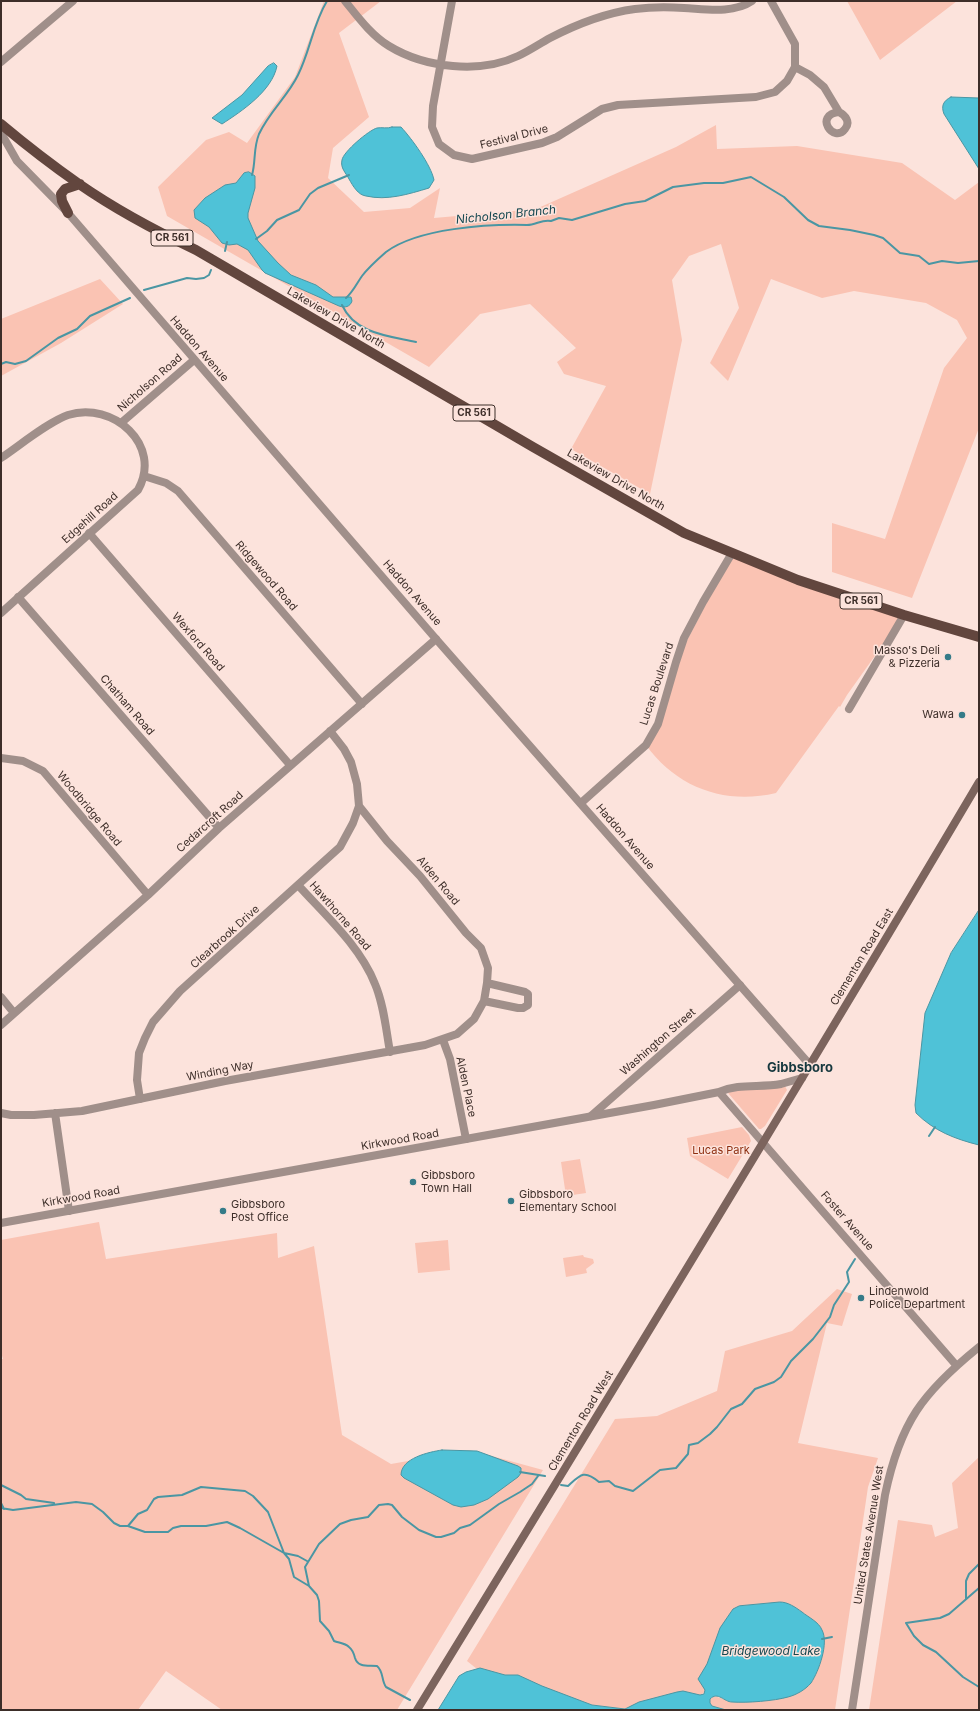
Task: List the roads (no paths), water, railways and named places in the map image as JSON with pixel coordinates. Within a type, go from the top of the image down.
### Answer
[{"type":"main road","name":"CR 561","points":[[1,124],[80,184]]},
{"type":"main road","points":[[68,213],[62,201],[61,194],[65,189],[80,184]]},
{"type":"main road","name":"Lakeview Drive North","points":[[80,184],[127,214],[196,250],[533,447],[684,533],[798,580],[904,615],[979,637]]},
{"type":"main road","name":"Clementon Road East","points":[[763,1142],[979,782]]},
{"type":"main road","name":"Clementon Road West","points":[[418,1710],[688,1268],[763,1142]]},
{"type":"street","points":[[1,62],[73,1]]},
{"type":"street","points":[[344,1],[371,32],[389,46],[409,56],[441,65],[472,67],[516,56],[577,25],[609,15],[636,9],[682,8],[710,10],[732,8],[752,1]]},
{"type":"street","name":"Festival Drive","points":[[452,1],[433,106],[432,128],[439,144],[454,155],[472,159],[542,143],[557,137],[602,109],[618,105],[756,97],[775,92],[787,81],[795,67]]},
{"type":"street","points":[[771,1],[795,44],[795,67],[810,75],[824,87],[838,112]]},
{"type":"street","name":"Haddon Avenue","points":[[1,133],[18,161],[68,213],[436,638],[810,1065]]},
{"type":"street","name":"Nicholson Road","points":[[121,423],[194,360]]},
{"type":"street","points":[[1,458],[58,419],[84,412],[107,416],[121,423],[130,430],[141,446],[144,459],[144,476]]},
{"type":"street","name":"Edgehill Road","points":[[1,613],[138,490],[144,476]]},
{"type":"street","name":"Ridgewood Road","points":[[144,476],[166,483],[178,491],[362,704]]},
{"type":"street","name":"Wexford Road","points":[[89,533],[290,765]]},
{"type":"street","name":"Lucas Boulevard","points":[[581,803],[646,745],[658,724],[684,638],[732,553]]},
{"type":"street","name":"Chatham Road","points":[[18,597],[219,828]]},
{"type":"street","points":[[849,708],[904,615]]},
{"type":"street","name":"Cedarcroft Road","points":[[1,1024],[148,894],[219,828],[436,638]]},
{"type":"street","points":[[330,731],[344,749],[353,768],[357,784],[359,806]]},
{"type":"street","name":"Woodbridge Road","points":[[1,758],[23,761],[43,771],[148,894]]},
{"type":"street","name":"Clearbrook Drive","points":[[140,1099],[137,1080],[139,1053],[153,1022],[180,991],[340,847],[353,823],[359,806]]},
{"type":"street","name":"Alden Road","points":[[359,806],[387,841],[425,881],[466,933],[481,948],[488,968],[484,1001],[474,1019],[466,1027],[457,1034],[443,1040]]},
{"type":"street","name":"Hawthorne Road","points":[[298,885],[364,960],[379,996],[390,1052]]},
{"type":"street","points":[[484,1001],[518,1008],[523,1008],[528,1005],[528,994],[525,992],[487,983]]},
{"type":"street","name":"Washington Street","points":[[591,1116],[740,985]]},
{"type":"street","points":[[1,997],[14,1013]]},
{"type":"street","name":"Winding Way","points":[[1,1113],[11,1115],[82,1111],[225,1081],[390,1052],[443,1040]]},
{"type":"street","name":"Alden Place","points":[[443,1040],[450,1059],[466,1139]]},
{"type":"street","name":"Kirkwood Road","points":[[1,1223],[591,1116],[719,1092],[729,1088],[746,1085],[780,1084],[802,1078]]},
{"type":"street","name":"Foster Avenue","points":[[719,1092],[956,1365]]},
{"type":"street","points":[[55,1113],[69,1211]]},
{"type":"street","name":"United States Avenue West","points":[[852,1710],[885,1495],[891,1466],[900,1441],[918,1407],[937,1383],[956,1365],[979,1347]]},
{"type":"water","points":[[274,63],[277,66],[274,75],[263,92],[255,100],[222,124],[212,118],[242,95],[268,66]]},
{"type":"water","points":[[951,97],[979,98],[979,169],[944,114],[943,104]]},
{"type":"water","points":[[401,127],[410,138],[429,167],[434,180],[429,188],[406,194],[382,198],[363,195],[356,190],[344,170],[342,166],[343,156],[357,142],[373,130],[377,128]]},
{"type":"water","points":[[249,172],[255,176],[255,188],[248,218],[258,241],[291,275],[316,285],[333,297],[351,297],[352,301],[349,306],[339,306],[265,273],[248,250],[237,244],[229,245],[222,243],[209,227],[195,218],[194,210],[205,198],[225,185],[236,183],[244,173]]},
{"type":"water","points":[[979,910],[979,1145],[945,1134],[930,1125],[916,1113],[915,1105],[925,1013],[951,953]]},
{"type":"water","points":[[442,1450],[477,1451],[518,1466],[521,1468],[521,1473],[518,1477],[488,1499],[474,1505],[461,1507],[453,1505],[401,1475],[402,1469],[411,1460],[423,1454]]},
{"type":"water","name":"Bridgewood Lake","points":[[780,1602],[797,1608],[813,1620],[821,1627],[824,1636],[824,1649],[814,1678],[806,1688],[791,1696],[768,1701],[745,1702],[729,1702],[718,1696],[710,1699],[712,1706],[726,1710],[438,1710],[459,1676],[466,1672],[480,1668],[505,1675],[518,1675],[592,1705],[625,1709],[639,1702],[677,1692],[683,1691],[700,1695],[704,1694],[705,1690],[698,1679],[707,1664],[720,1628],[733,1609],[739,1606]]},
{"type":"waterway","points":[[252,175],[259,134],[268,118],[294,83],[306,57],[318,19],[327,1]]},
{"type":"waterway","points":[[256,239],[267,231],[277,220],[299,210],[310,194],[318,188],[349,175]]},
{"type":"waterway","name":"Nicholson Branch","points":[[346,298],[364,273],[386,252],[400,244],[416,238],[454,229],[493,225],[530,225],[559,218],[572,220],[625,204],[645,201],[673,187],[704,183],[723,183],[751,177],[784,197],[808,220],[819,226],[850,230],[883,238],[900,253],[919,256],[929,264],[942,261],[958,263],[979,261]]},
{"type":"waterway","name":"Nicholson Branch","points":[[225,251],[227,242]]},
{"type":"waterway","name":"Nicholson Branch","points":[[144,290],[187,278],[204,278],[209,275],[211,270]]},
{"type":"waterway","name":"Nicholson Branch","points":[[1,364],[6,362],[15,364],[26,361],[58,338],[77,329],[90,316],[130,298]]},
{"type":"waterway","points":[[342,305],[348,315],[364,328],[384,335],[416,342]]},
{"type":"waterway","points":[[929,1136],[935,1127]]},
{"type":"waterway","points":[[561,1485],[568,1486],[579,1476],[586,1475],[599,1482],[609,1481],[615,1486],[633,1491],[660,1470],[676,1468],[688,1454],[689,1445],[698,1443],[710,1434],[731,1409],[742,1404],[755,1389],[774,1382],[781,1377],[791,1361],[813,1339],[830,1317],[834,1305],[849,1282],[847,1272],[855,1259]]},
{"type":"waterway","points":[[520,1472],[545,1476]]},
{"type":"waterway","points":[[309,1586],[305,1567],[319,1544],[340,1524],[351,1520],[368,1517],[379,1505],[392,1505],[402,1517],[419,1530],[436,1537],[441,1537],[454,1533],[460,1528],[470,1525],[499,1504],[532,1484],[538,1476]]},
{"type":"waterway","points":[[1,1485],[26,1499],[54,1503]]},
{"type":"waterway","points":[[128,1526],[138,1514],[147,1510],[154,1499],[158,1497],[182,1495],[201,1487],[245,1491],[253,1496],[268,1512],[284,1553],[298,1556],[307,1561]]},
{"type":"waterway","points":[[1,1508],[13,1510],[76,1502],[92,1504],[114,1523],[120,1526],[128,1526],[145,1532],[168,1532],[173,1528],[181,1526],[206,1526],[227,1522],[240,1528],[284,1553],[289,1559],[294,1577],[309,1586],[317,1595],[319,1601],[320,1621],[329,1631],[334,1641],[350,1648],[356,1661],[361,1665],[377,1666],[381,1671],[383,1682],[386,1687],[410,1700]]},
{"type":"waterway","points":[[1,1503],[4,1509]]},
{"type":"waterway","points":[[966,1599],[966,1581],[969,1574],[979,1564]]},
{"type":"waterway","points":[[979,1588],[949,1614],[940,1618],[906,1623],[914,1636],[923,1645],[936,1652],[963,1677],[979,1687]]},
{"type":"waterway","points":[[822,1639],[832,1637]]},
{"type":"place","name":"Masso's Deli & Pizzeria","points":[[948,657]]},
{"type":"place","name":"Wawa","points":[[962,715]]},
{"type":"place","name":"Gibbsboro Town Hall","points":[[413,1182]]},
{"type":"place","name":"Gibbsboro Elementary School","points":[[511,1201]]},
{"type":"place","name":"Gibbsboro Post Office","points":[[223,1211]]},
{"type":"place","name":"Lindenwold Police Department","points":[[861,1298]]},
{"type":"district","name":"Gibbsboro","points":[[800,1068]]},
{"type":"park label","name":"Lucas Park","points":[[721,1151]]}]
